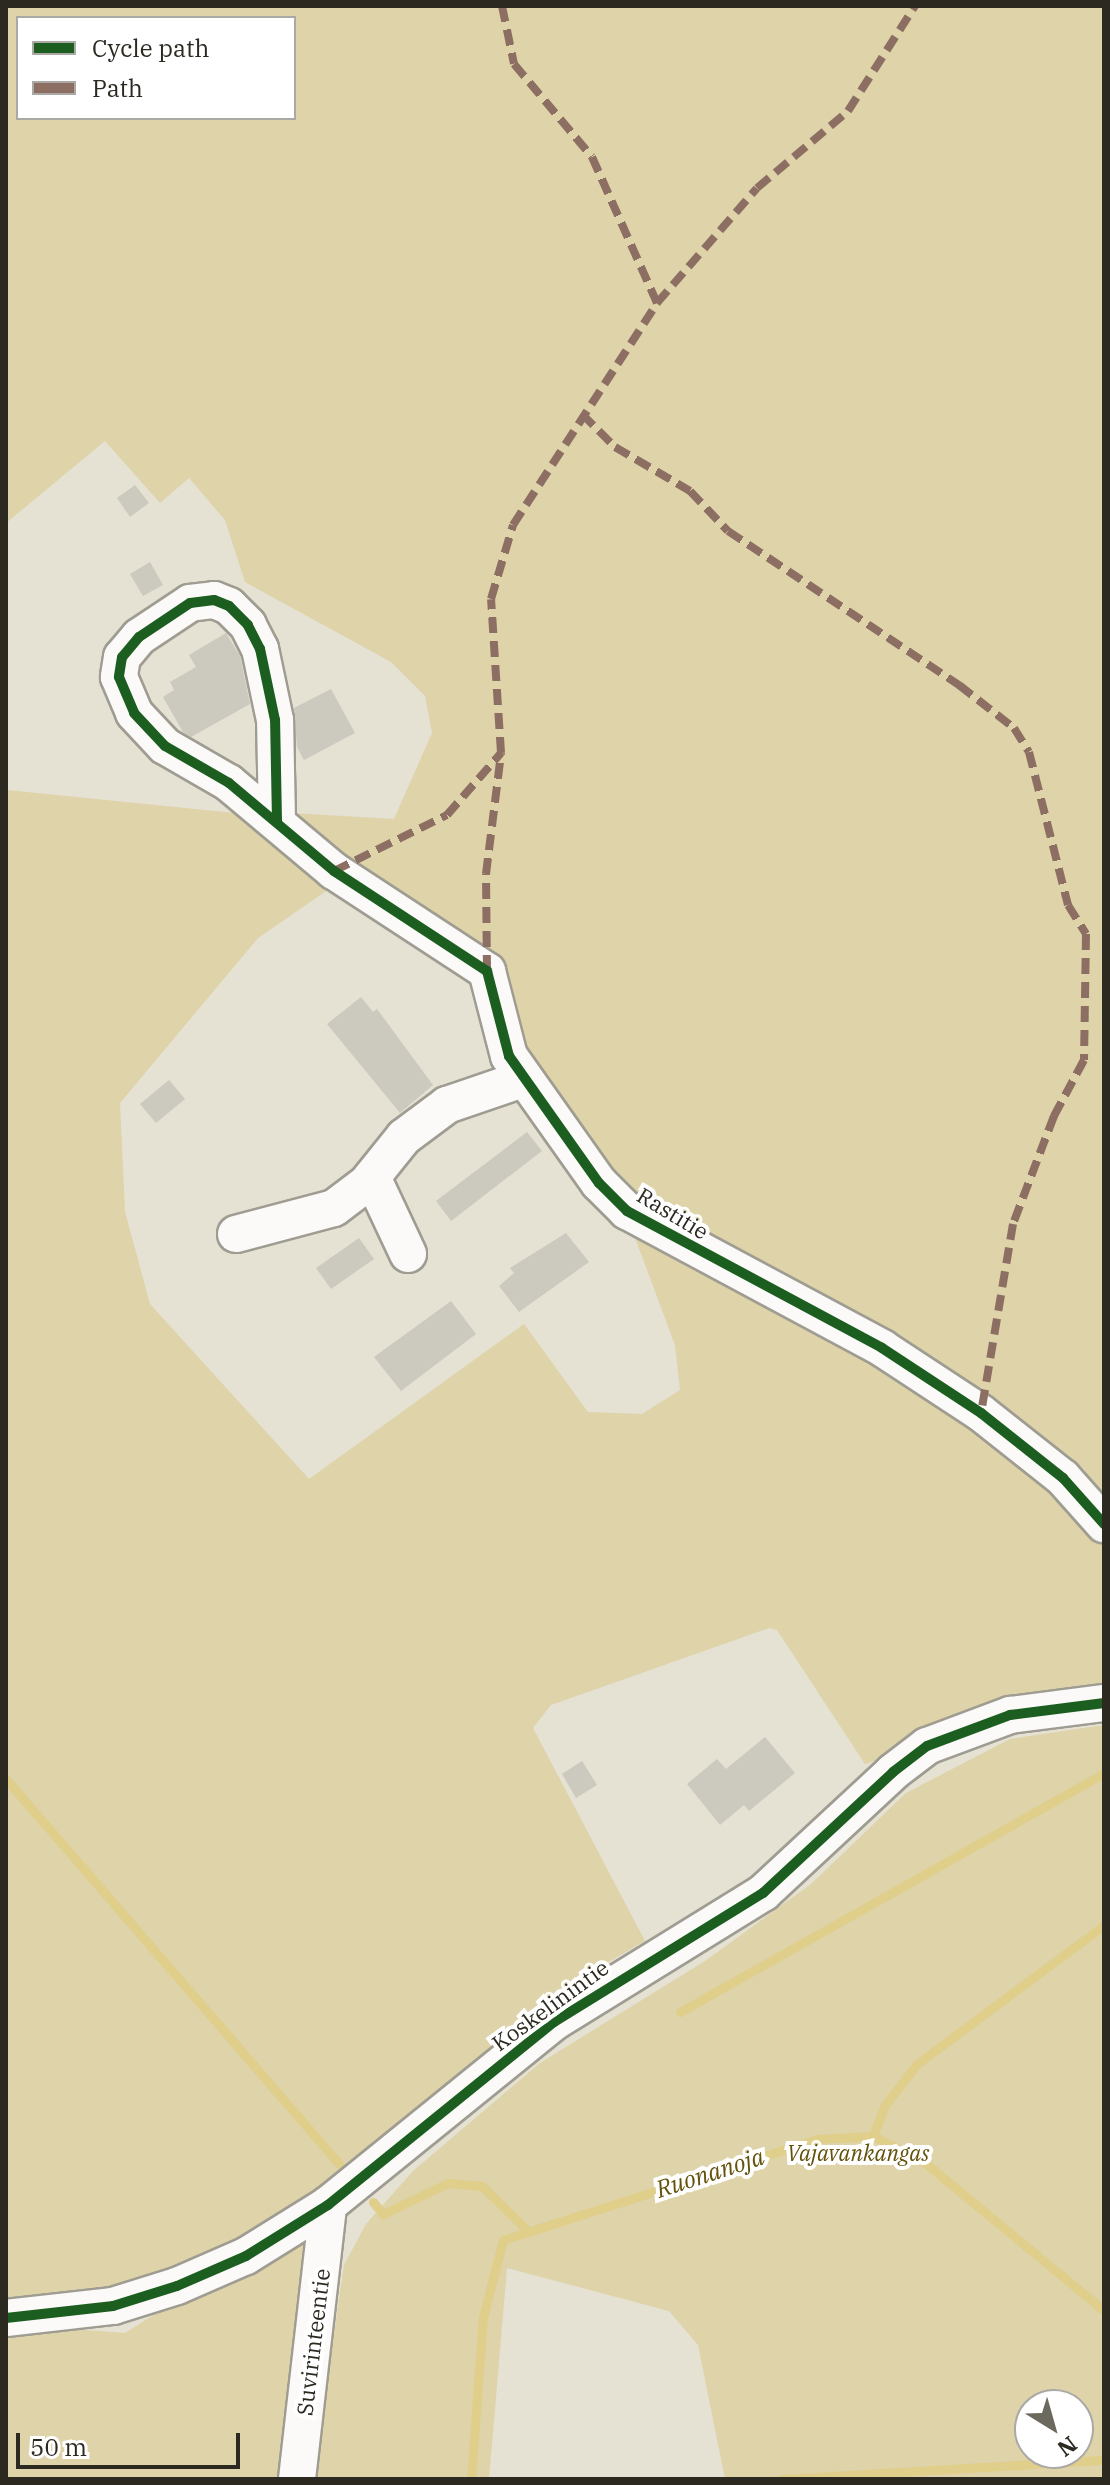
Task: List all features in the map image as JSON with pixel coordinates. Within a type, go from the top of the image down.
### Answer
[{"type":"street","name":"Rastitie","points":[[277,821],[274,708],[260,649],[248,625],[229,606],[214,600],[190,603],[139,637],[122,657],[119,677],[134,713],[165,746],[229,783],[334,871],[487,971],[502,1039],[523,1079],[599,1183],[627,1211],[882,1348],[981,1413],[1063,1478],[1104,1524]]},
{"type":"street","points":[[236,1234],[334,1208],[372,1177],[404,1137],[447,1105],[523,1079]]},
{"type":"street","points":[[372,1177],[408,1254]]},
{"type":"street","name":"Koskelinintie","points":[[6,2318],[113,2306],[177,2286],[246,2256],[328,2205],[554,2022],[763,1893],[927,1746],[1010,1715],[1104,1703]]},
{"type":"street","name":"Suvirinteentie","points":[[297,2479],[328,2205]]},
{"type":"green space","points":[[6,6],[1104,6],[1104,1509],[703,1244],[605,1173],[525,1061],[507,987],[333,856],[291,813],[394,819],[432,733],[425,696],[391,662],[245,582],[225,520],[189,478],[160,503],[105,441],[6,523]]},
{"type":"green space","points":[[6,765],[7,790],[244,814],[332,887],[258,938],[120,1103],[125,1212],[150,1304],[309,1479],[524,1324],[588,1412],[642,1414],[680,1390],[675,1345],[634,1235],[854,1345],[1009,1450],[1072,1505],[1104,1546],[1104,1690],[865,1764],[777,1630],[769,1628],[551,1705],[533,1728],[645,1941],[563,1988],[404,2125],[261,2230],[150,2284],[63,2302],[6,2298]]},
{"type":"green space","name":"Vajavankangas","points":[[1104,1725],[1104,2479],[725,2479],[698,2345],[669,2311],[507,2268],[489,2479],[313,2479],[344,2265],[366,2224],[413,2171],[540,2063],[705,1961],[811,1884],[906,1793],[1010,1739]]},
{"type":"green space","points":[[298,2242],[313,2250],[288,2479],[6,2479],[6,2333],[73,2329],[125,2333],[174,2302]]},
{"type":"building","points":[[135,485],[149,503],[130,517],[117,498]]},
{"type":"building","points":[[150,562],[163,585],[143,596],[130,574]]},
{"type":"building","points":[[226,633],[240,656],[250,704],[191,737],[183,732],[163,697],[174,690],[170,682],[196,667],[189,655]]},
{"type":"building","points":[[331,689],[355,733],[304,760],[297,747],[294,708]]},
{"type":"building","points":[[361,997],[373,1012],[377,1009],[433,1085],[400,1113],[327,1024]]},
{"type":"building","points":[[169,1080],[185,1099],[156,1123],[140,1104]]},
{"type":"building","points":[[527,1132],[542,1151],[451,1221],[436,1201]]},
{"type":"building","points":[[566,1233],[589,1262],[519,1312],[499,1286],[514,1273],[510,1268]]},
{"type":"building","points":[[359,1238],[374,1259],[331,1289],[316,1268]]},
{"type":"building","points":[[451,1301],[476,1334],[401,1391],[374,1357]]},
{"type":"building","points":[[765,1737],[795,1773],[749,1811],[744,1805],[720,1825],[687,1784],[717,1759],[726,1769]]},
{"type":"building","points":[[582,1761],[597,1785],[576,1798],[562,1774]]},
{"type":"waterway","points":[[680,2012],[1104,1773]]},
{"type":"waterway","points":[[6,1779],[340,2165]]},
{"type":"waterway","points":[[873,2136],[885,2105],[917,2064],[1104,1925]]},
{"type":"waterway","name":"Ruonanoja","points":[[471,2479],[483,2317],[503,2240],[817,2139],[873,2136],[923,2161],[1104,2311]]},
{"type":"waterway","points":[[373,2202],[383,2214],[448,2183],[482,2186],[528,2231]]},
{"type":"waterway","points":[[782,2479],[1104,2460]]},
{"type":"marked path","points":[[502,6],[514,64],[592,157],[657,303]]},
{"type":"marked path","points":[[334,871],[447,815],[501,753],[491,599],[513,525],[657,303],[757,188],[848,111],[915,6]]},
{"type":"marked path","points":[[582,414],[615,447],[690,491],[728,531],[959,685],[1014,728],[1029,752],[1068,905],[1086,934],[1084,1060],[1054,1116],[1013,1224],[981,1413]]},
{"type":"marked path","points":[[487,971],[486,874],[501,753]]},
{"type":"cycle path","points":[[277,821],[275,720],[260,649],[248,625],[229,606],[214,600],[190,603],[139,637],[122,657],[119,677],[134,713],[165,746],[229,783],[334,871],[487,971],[509,1056],[599,1183],[627,1211],[882,1348],[981,1413],[1063,1478],[1104,1524]]},
{"type":"cycle path","points":[[6,2318],[113,2306],[177,2286],[246,2256],[328,2205],[554,2022],[763,1893],[893,1772],[927,1746],[1010,1715],[1104,1703]]}]
